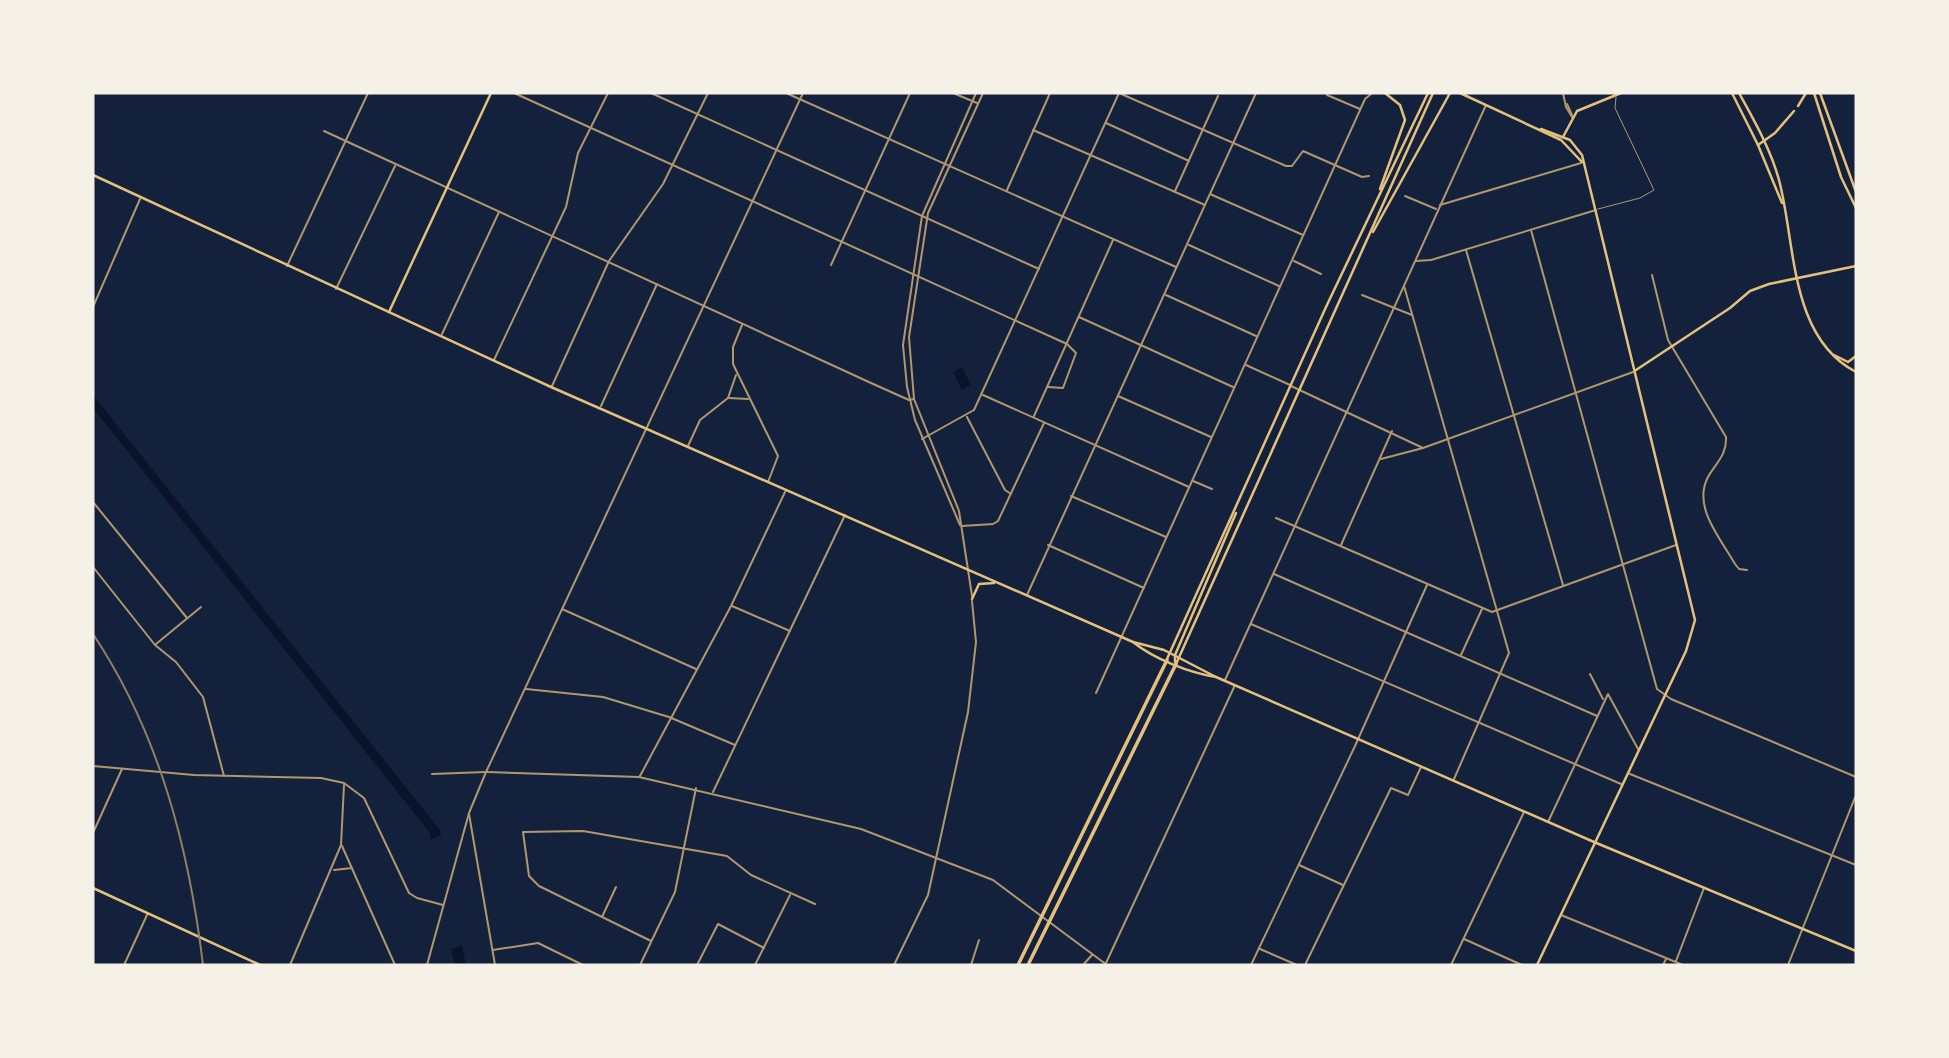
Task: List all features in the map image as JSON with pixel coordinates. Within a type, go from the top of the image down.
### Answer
[{"type":"highway","points":[[1018,965],[1167,660]]},
{"type":"highway","points":[[1028,965],[1176,664]]},
{"type":"main road","points":[[388,313],[491,93]]},
{"type":"main road","points":[[1379,196],[1405,120],[1400,105],[1385,93]]},
{"type":"main road","points":[[1176,664],[1175,655],[1290,385],[1428,93]]},
{"type":"main road","points":[[1167,660],[1175,655],[1300,390],[1433,93]]},
{"type":"main road","points":[[1366,244],[1450,93]]},
{"type":"main road","points":[[1460,93],[1562,138],[1577,148],[1596,210],[1695,614],[1693,630],[1664,695],[1537,965]]},
{"type":"main road","points":[[1562,138],[1577,111],[1618,93]]},
{"type":"main road","points":[[1732,93],[1758,145],[1783,206]]},
{"type":"main road","points":[[1798,106],[1806,93]]},
{"type":"main road","points":[[1814,93],[1841,177],[1856,208]]},
{"type":"main road","points":[[1820,93],[1828,108],[1856,192]]},
{"type":"main road","points":[[1740,94],[1779,178],[1808,316],[1828,351],[1840,364],[1856,372]]},
{"type":"main road","points":[[1758,145],[1764,143],[1794,111]]},
{"type":"main road","points":[[93,175],[551,387],[1133,642],[1176,664],[1216,677]]},
{"type":"main road","points":[[1636,370],[1750,291],[1798,277],[1856,265]]},
{"type":"main road","points":[[1828,351],[1845,362],[1851,362],[1856,356]]},
{"type":"main road","points":[[972,599],[979,584],[998,583]]},
{"type":"main road","points":[[1133,642],[1146,643],[1175,655],[1216,677],[1594,842],[1856,951]]},
{"type":"main road","points":[[93,888],[260,965]]},
{"type":"street","points":[[287,266],[368,93]]},
{"type":"street","points":[[514,93],[1067,344],[1076,353],[1076,360],[1063,388],[1048,387]]},
{"type":"street","points":[[493,360],[566,206],[578,153],[608,93]]},
{"type":"street","points":[[651,93],[1039,269]]},
{"type":"street","points":[[551,387],[609,261],[663,184],[708,93]]},
{"type":"street","points":[[786,93],[1177,268]]},
{"type":"street","points":[[427,965],[469,813],[486,772],[803,93]]},
{"type":"street","points":[[831,265],[910,93]]},
{"type":"street","points":[[953,93],[978,104]]},
{"type":"street","points":[[961,526],[922,439],[909,400],[903,345],[922,216],[976,93]]},
{"type":"street","points":[[894,965],[928,895],[973,684],[976,642],[961,526],[952,491],[927,437],[914,399],[909,344],[927,218],[983,93]]},
{"type":"street","points":[[1006,191],[1050,93]]},
{"type":"street","points":[[922,439],[974,411],[1118,93],[1286,166],[1294,164],[1301,151],[1362,177],[1369,176]]},
{"type":"street","points":[[1026,596],[1256,93]]},
{"type":"street","points":[[1563,93],[1573,117]]},
{"type":"street","points":[[1096,693],[1280,286],[1361,110],[1371,94]]},
{"type":"street","points":[[1326,95],[1361,110]]},
{"type":"street","points":[[1175,192],[1218,96]]},
{"type":"street","points":[[1225,681],[1486,104]]},
{"type":"street","points":[[1105,123],[1189,161]]},
{"type":"street","points":[[1033,130],[1205,205]]},
{"type":"street","points":[[324,131],[909,400],[914,399]]},
{"type":"street","points":[[1440,205],[1582,162]]},
{"type":"street","points":[[336,289],[396,165]]},
{"type":"street","points":[[1210,194],[1304,236]]},
{"type":"street","points":[[1405,196],[1437,209]]},
{"type":"street","points":[[93,307],[140,199]]},
{"type":"street","points":[[1415,261],[1466,250],[1596,210]]},
{"type":"street","points":[[440,336],[500,211]]},
{"type":"street","points":[[1531,230],[1657,689],[1664,695],[1856,777]]},
{"type":"street","points":[[1033,417],[1113,239]]},
{"type":"street","points":[[1187,244],[1280,286]]},
{"type":"street","points":[[1466,250],[1564,586]]},
{"type":"street","points":[[1293,260],[1321,274]]},
{"type":"street","points":[[1652,275],[1672,347],[1724,430],[1724,453],[1707,481],[1704,505],[1706,514],[1735,564],[1739,569],[1747,570]]},
{"type":"street","points":[[600,408],[658,284]]},
{"type":"street","points":[[1404,285],[1509,653],[1453,780]]},
{"type":"street","points":[[1164,295],[1257,337]]},
{"type":"street","points":[[1362,295],[1413,315]]},
{"type":"street","points":[[1078,317],[1234,387]]},
{"type":"street","points":[[742,324],[732,355],[736,374],[778,456],[768,482]]},
{"type":"street","points":[[1245,364],[1392,431],[1423,448]]},
{"type":"street","points":[[1380,459],[1423,448],[1636,370]]},
{"type":"street","points":[[688,447],[700,420],[728,398],[736,374]]},
{"type":"street","points":[[982,394],[1189,488]]},
{"type":"street","points":[[1118,396],[1212,438]]},
{"type":"street","points":[[728,398],[750,399]]},
{"type":"street","points":[[967,416],[1005,490],[1011,494]]},
{"type":"street","points":[[961,526],[993,524],[1001,517],[1044,422]]},
{"type":"street","points":[[1340,546],[1392,431]]},
{"type":"street","points":[[1192,480],[1212,489]]},
{"type":"street","points":[[639,777],[731,606],[786,490]]},
{"type":"street","points":[[1071,496],[1167,538]]},
{"type":"street","points":[[93,502],[187,618]]},
{"type":"street","points":[[713,792],[845,515]]},
{"type":"street","points":[[1276,518],[1482,608],[1498,610],[1677,545]]},
{"type":"street","points":[[1048,545],[1144,589]]},
{"type":"street","points":[[93,567],[155,645],[176,662],[203,697],[224,776]]},
{"type":"street","points":[[1274,573],[1597,716]]},
{"type":"street","points":[[1251,965],[1427,584]]},
{"type":"street","points":[[731,606],[790,631]]},
{"type":"street","points":[[155,645],[201,607]]},
{"type":"street","points":[[1461,656],[1482,608]]},
{"type":"street","points":[[562,609],[697,669]]},
{"type":"street","points":[[1251,624],[1622,784]]},
{"type":"street","points":[[1590,674],[1603,700]]},
{"type":"street","points":[[432,774],[486,772],[639,777],[696,788],[861,829],[993,880],[1107,965],[1235,685]]},
{"type":"street","points":[[525,689],[603,697],[669,717],[736,746]]},
{"type":"street","points":[[1548,822],[1608,694],[1638,750]]},
{"type":"street","points":[[93,766],[224,776],[321,778],[344,783],[364,798],[409,892],[417,898],[444,905]]},
{"type":"street","points":[[1305,965],[1391,788],[1408,795],[1421,766]]},
{"type":"street","points":[[93,834],[122,769]]},
{"type":"street","points":[[1628,773],[1856,865]]},
{"type":"street","points":[[290,965],[341,845],[344,783]]},
{"type":"street","points":[[640,965],[675,892],[696,788]]},
{"type":"street","points":[[1788,965],[1856,795]]},
{"type":"street","points":[[1451,965],[1525,811]]},
{"type":"street","points":[[469,813],[495,965]]},
{"type":"street","points":[[651,941],[539,886],[529,876],[523,832],[583,831],[727,856],[751,875],[815,904]]},
{"type":"street","points":[[341,845],[395,965]]},
{"type":"street","points":[[1298,865],[1344,885]]},
{"type":"street","points":[[332,870],[353,869]]},
{"type":"street","points":[[602,917],[617,887]]},
{"type":"street","points":[[1675,962],[1704,888]]},
{"type":"street","points":[[755,965],[790,894]]},
{"type":"street","points":[[124,965],[148,912]]},
{"type":"street","points":[[1560,914],[1683,965]]},
{"type":"street","points":[[697,965],[718,925],[764,948]]},
{"type":"street","points":[[1463,939],[1522,965]]},
{"type":"street","points":[[971,965],[979,940]]},
{"type":"street","points":[[492,950],[538,943],[583,965]]},
{"type":"street","points":[[1259,948],[1297,965]]},
{"type":"street","points":[[1083,965],[1093,954]]},
{"type":"street","points":[[1663,965],[1666,958]]},
{"type":"lane","points":[[1596,210],[1640,198],[1654,190],[1615,108],[1618,93]]},
{"type":"lane","points":[[1820,111],[1828,108]]},
{"type":"water","points":[[962,367],[971,385],[962,390],[953,372]]},
{"type":"water","points":[[93,395],[440,830],[441,835],[431,840],[430,833],[93,408]]},
{"type":"water","points":[[462,945],[466,965],[455,965],[451,949]]},
{"type":"railway","points":[[93,634],[136,711],[168,793],[189,878],[203,965]]}]
